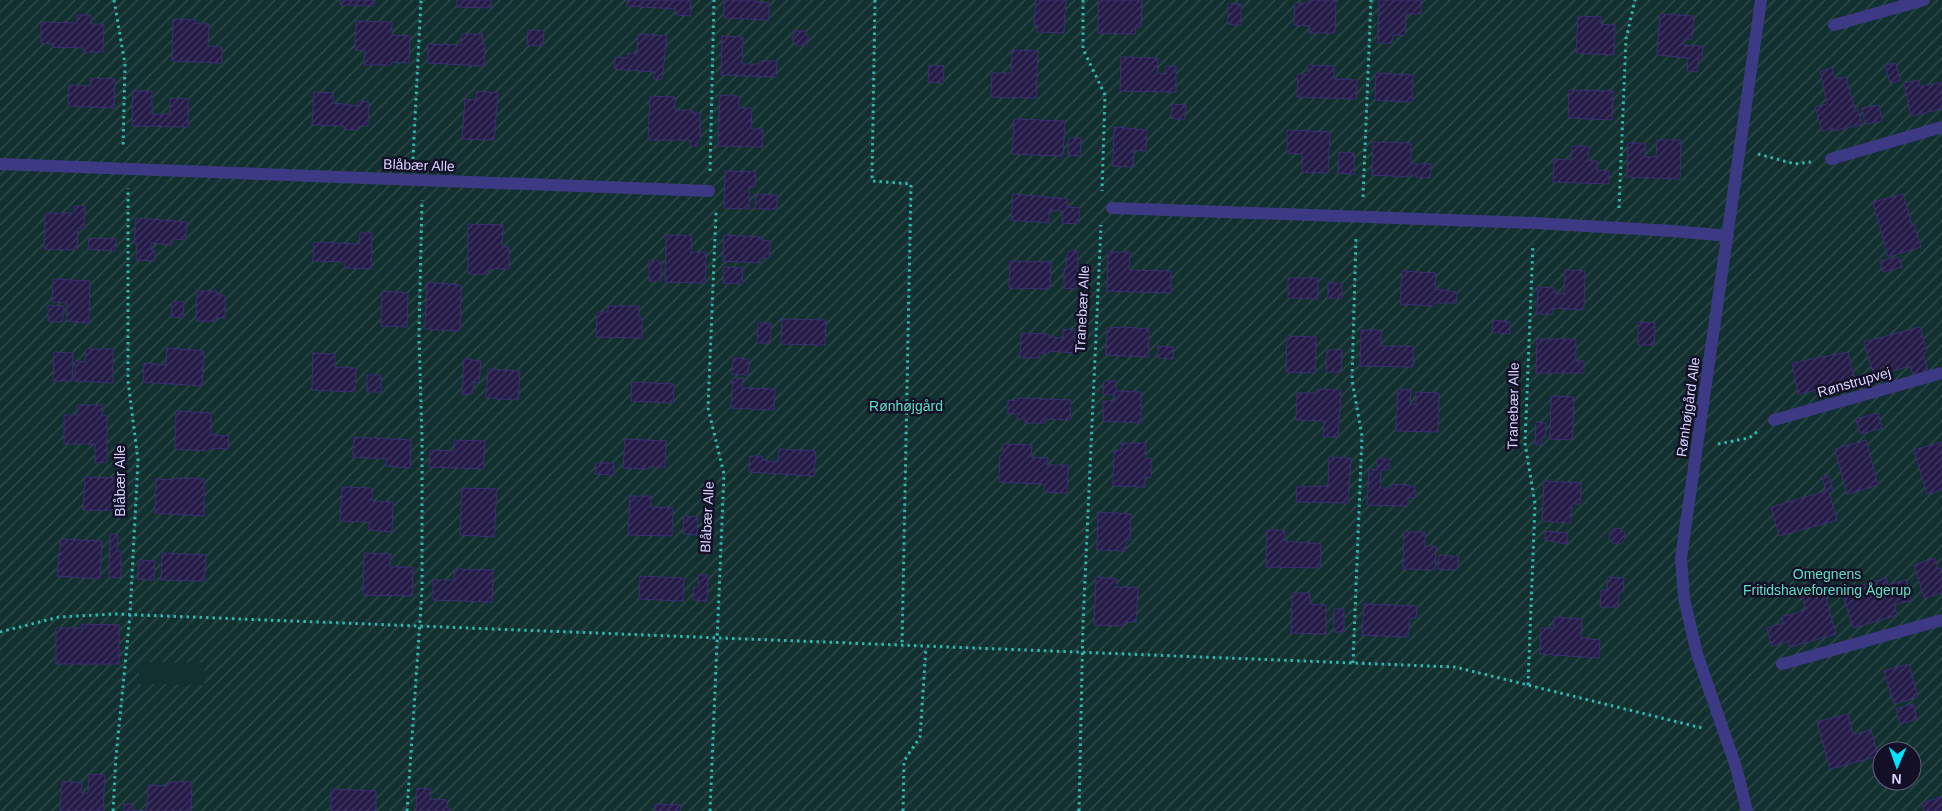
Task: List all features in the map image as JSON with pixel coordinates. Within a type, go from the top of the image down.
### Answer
[{"type":"street","name":"Rønhøjgård Alle","points":[[1747,811],[1736,767],[1697,654],[1684,598],[1681,558],[1761,0]]},
{"type":"street","points":[[1834,25],[1924,0]]},
{"type":"street","points":[[1831,159],[1942,127]]},
{"type":"street","name":"Blåbær Alle","points":[[0,164],[709,191]]},
{"type":"street","points":[[1112,208],[1534,223],[1728,236]]},
{"type":"street","name":"Rønstrupvej","points":[[1774,420],[1942,373]]},
{"type":"street","points":[[1782,664],[1942,620]]},
{"type":"path","name":"Blåbær Alle","points":[[113,811],[116,757],[130,615],[138,460],[128,381],[125,64],[114,0]]},
{"type":"path","points":[[407,811],[422,591],[422,439],[417,180],[421,0]]},
{"type":"path","name":"Blåbær Alle","points":[[710,811],[724,474],[708,408],[716,213],[709,191],[714,0]]},
{"type":"path","points":[[875,0],[872,181],[911,184],[902,646]]},
{"type":"path","points":[[1083,0],[1083,49],[1105,95],[1102,198]]},
{"type":"path","points":[[1353,663],[1362,436],[1352,380],[1359,217],[1372,0]]},
{"type":"path","points":[[1618,228],[1626,40],[1635,0]]},
{"type":"path","points":[[1740,151],[1795,164],[1831,159]]},
{"type":"path","name":"Tranebær Alle","points":[[1079,811],[1083,624],[1101,217]]},
{"type":"path","name":"Tranebær Alle","points":[[1528,685],[1536,504],[1525,443],[1534,223]]},
{"type":"path","points":[[1697,448],[1749,438],[1774,420]]},
{"type":"path","points":[[0,632],[59,617],[130,615],[1083,654],[1455,667],[1723,732]]},
{"type":"path","points":[[902,811],[904,761],[920,737],[926,647]]},
{"type":"green space","name":"Rønhøjgård","points":[[0,0],[1942,0],[1942,811],[0,811]]},
{"type":"green space","points":[[139,662],[205,663],[204,685],[139,684]]},
{"type":"building","points":[[340,0],[374,0],[374,6],[340,5]]},
{"type":"building","points":[[457,0],[491,0],[491,8],[457,7]]},
{"type":"building","points":[[627,0],[691,0],[690,16],[676,15],[676,9],[627,6]]},
{"type":"building","points":[[724,0],[756,0],[756,2],[769,3],[769,20],[724,18]]},
{"type":"building","points":[[1036,0],[1066,0],[1064,33],[1037,32],[1038,25],[1034,25]]},
{"type":"building","points":[[1098,0],[1142,0],[1141,27],[1136,27],[1135,34],[1098,33]]},
{"type":"building","points":[[1310,0],[1336,0],[1335,33],[1309,33],[1310,26],[1294,25],[1295,3],[1310,3]]},
{"type":"building","points":[[1379,0],[1421,0],[1421,14],[1406,14],[1405,35],[1393,35],[1392,43],[1378,43]]},
{"type":"building","points":[[1228,4],[1241,4],[1241,25],[1228,24]]},
{"type":"building","points":[[1660,14],[1694,16],[1692,39],[1684,39],[1683,45],[1703,46],[1702,59],[1698,59],[1697,72],[1687,71],[1688,58],[1657,55]]},
{"type":"building","points":[[77,15],[91,15],[91,24],[104,24],[103,52],[83,52],[84,48],[52,47],[52,44],[41,43],[41,22],[77,23]]},
{"type":"building","points":[[1578,16],[1601,17],[1601,24],[1615,25],[1614,55],[1576,53]]},
{"type":"building","points":[[173,19],[196,20],[195,23],[209,24],[208,46],[222,47],[222,63],[172,61]]},
{"type":"building","points":[[356,21],[392,22],[392,35],[410,36],[409,63],[392,62],[391,65],[364,65],[365,50],[355,50]]},
{"type":"building","points":[[528,30],[544,31],[543,46],[527,45]]},
{"type":"building","points":[[796,31],[805,31],[809,39],[805,46],[796,46],[792,38]]},
{"type":"building","points":[[462,34],[483,34],[482,44],[485,45],[484,66],[428,63],[428,44],[461,45]]},
{"type":"building","points":[[638,34],[667,36],[662,79],[654,79],[654,72],[614,69],[615,57],[628,58],[628,53],[637,53]]},
{"type":"building","points":[[722,36],[743,37],[742,64],[759,64],[759,61],[777,61],[776,77],[721,75]]},
{"type":"building","points":[[1012,50],[1038,51],[1036,98],[991,97],[992,73],[1011,73]]},
{"type":"building","points":[[1121,57],[1158,58],[1157,73],[1166,74],[1166,66],[1176,66],[1176,92],[1120,91]]},
{"type":"building","points":[[1896,63],[1900,81],[1890,83],[1885,65]]},
{"type":"building","points":[[929,65],[944,66],[943,83],[928,82]]},
{"type":"building","points":[[1308,65],[1334,66],[1334,79],[1357,80],[1356,99],[1297,97],[1298,74],[1308,74]]},
{"type":"building","points":[[1832,68],[1835,79],[1846,77],[1855,111],[1858,110],[1862,124],[1834,131],[1833,128],[1822,131],[1815,107],[1827,104],[1820,72]]},
{"type":"building","points":[[1376,73],[1413,75],[1412,102],[1375,100]]},
{"type":"building","points":[[91,78],[115,79],[114,108],[68,106],[69,85],[90,86]]},
{"type":"building","points":[[1918,80],[1920,87],[1942,82],[1942,109],[1911,116],[1904,83]]},
{"type":"building","points":[[1569,90],[1613,91],[1612,120],[1568,118]]},
{"type":"building","points":[[133,91],[152,91],[152,114],[170,114],[170,98],[188,99],[188,127],[132,126]]},
{"type":"building","points":[[477,91],[498,93],[494,140],[462,139],[465,99],[476,100]]},
{"type":"building","points":[[314,92],[333,93],[333,103],[358,106],[358,101],[369,102],[368,126],[358,126],[358,130],[344,129],[344,126],[312,125]]},
{"type":"building","points":[[720,95],[739,96],[739,108],[752,108],[751,129],[763,129],[762,147],[718,146]]},
{"type":"building","points":[[650,96],[675,97],[675,110],[693,110],[693,113],[700,113],[700,140],[698,140],[697,146],[690,146],[690,140],[648,140]]},
{"type":"building","points":[[1172,104],[1186,105],[1184,120],[1171,118]]},
{"type":"building","points":[[1879,105],[1882,121],[1865,124],[1862,108]]},
{"type":"building","points":[[1014,119],[1065,121],[1063,156],[1012,154]]},
{"type":"building","points":[[1114,127],[1147,130],[1146,151],[1134,150],[1133,167],[1113,166]]},
{"type":"building","points":[[1287,130],[1330,132],[1328,173],[1302,172],[1302,154],[1287,153]]},
{"type":"building","points":[[1069,138],[1081,138],[1080,156],[1068,155]]},
{"type":"building","points":[[1657,140],[1681,140],[1680,179],[1627,177],[1628,143],[1645,143],[1645,157],[1656,157]]},
{"type":"building","points":[[1373,142],[1411,143],[1411,164],[1431,164],[1430,178],[1416,177],[1416,175],[1411,175],[1410,177],[1372,175]]},
{"type":"building","points":[[1572,146],[1589,146],[1588,161],[1597,161],[1597,170],[1609,171],[1609,184],[1553,182],[1554,159],[1571,160]]},
{"type":"building","points":[[1339,152],[1354,153],[1354,174],[1338,173]]},
{"type":"building","points":[[725,171],[756,172],[755,187],[749,186],[749,209],[724,208]]},
{"type":"building","points":[[756,194],[777,195],[777,209],[755,209]]},
{"type":"building","points":[[1013,194],[1068,199],[1067,207],[1080,208],[1078,224],[1062,223],[1063,211],[1049,210],[1049,223],[1011,220]]},
{"type":"building","points":[[1903,194],[1921,247],[1888,257],[1873,202]]},
{"type":"building","points":[[74,206],[85,206],[84,229],[78,228],[77,250],[44,249],[45,213],[74,213]]},
{"type":"building","points":[[136,218],[187,222],[185,240],[172,239],[172,245],[151,243],[151,250],[155,250],[155,261],[136,260],[137,243],[134,243]]},
{"type":"building","points":[[468,224],[503,225],[502,247],[509,247],[509,269],[489,269],[488,274],[468,274]]},
{"type":"building","points":[[360,233],[372,233],[371,269],[345,268],[345,262],[313,261],[314,242],[359,244]]},
{"type":"building","points":[[666,235],[692,236],[691,252],[706,252],[705,283],[665,282]]},
{"type":"building","points":[[724,235],[761,237],[761,240],[770,241],[769,258],[760,258],[760,263],[723,261]]},
{"type":"building","points":[[89,238],[116,239],[115,251],[88,249]]},
{"type":"building","points":[[1069,251],[1078,251],[1076,289],[1064,288],[1064,269],[1066,269]]},
{"type":"building","points":[[1108,252],[1130,252],[1129,270],[1171,271],[1171,293],[1107,291]]},
{"type":"building","points":[[1899,257],[1902,267],[1883,272],[1880,261]]},
{"type":"building","points":[[649,261],[661,261],[661,281],[649,281]]},
{"type":"building","points":[[1010,261],[1051,262],[1050,289],[1009,288]]},
{"type":"building","points":[[724,267],[743,268],[742,284],[723,283]]},
{"type":"building","points":[[1565,270],[1585,271],[1584,310],[1553,308],[1553,314],[1537,314],[1538,287],[1555,288],[1555,293],[1564,294]]},
{"type":"building","points":[[1402,271],[1436,273],[1435,289],[1457,292],[1456,303],[1434,303],[1434,306],[1400,304]]},
{"type":"building","points":[[1288,278],[1318,278],[1318,299],[1288,298]]},
{"type":"building","points":[[53,279],[90,281],[89,323],[67,321],[67,303],[52,302]]},
{"type":"building","points":[[427,282],[461,285],[460,331],[425,329]]},
{"type":"building","points":[[1328,283],[1342,283],[1342,298],[1328,298]]},
{"type":"building","points":[[197,291],[217,291],[217,295],[225,295],[225,318],[216,318],[216,321],[196,321]]},
{"type":"building","points":[[382,291],[408,293],[407,327],[381,326]]},
{"type":"building","points":[[172,302],[184,302],[183,318],[171,317]]},
{"type":"building","points":[[48,305],[64,306],[62,322],[48,321]]},
{"type":"building","points":[[608,306],[639,306],[639,318],[642,318],[642,338],[596,337],[597,312],[608,312]]},
{"type":"building","points":[[782,319],[826,320],[825,345],[781,344]]},
{"type":"building","points":[[1493,320],[1510,322],[1510,334],[1492,332]]},
{"type":"building","points":[[1638,322],[1655,323],[1654,345],[1638,345]]},
{"type":"building","points":[[758,323],[771,323],[770,343],[757,343]]},
{"type":"building","points":[[1920,327],[1927,352],[1923,354],[1928,371],[1913,375],[1910,366],[1874,376],[1864,342]]},
{"type":"building","points":[[1107,328],[1149,329],[1148,357],[1106,355]]},
{"type":"building","points":[[1063,329],[1075,330],[1074,353],[1049,351],[1049,353],[1039,353],[1039,358],[1020,358],[1021,333],[1049,334],[1049,337],[1063,338]]},
{"type":"building","points":[[1361,330],[1381,330],[1381,346],[1413,346],[1413,367],[1360,366]]},
{"type":"building","points":[[1287,336],[1316,337],[1315,373],[1286,372]]},
{"type":"building","points":[[1537,339],[1576,339],[1576,361],[1584,361],[1584,373],[1536,373]]},
{"type":"building","points":[[1158,346],[1173,347],[1173,359],[1158,358]]},
{"type":"building","points":[[167,348],[204,351],[202,386],[143,382],[144,363],[166,365]]},
{"type":"building","points":[[86,349],[113,349],[113,383],[75,381],[75,361],[85,362]]},
{"type":"building","points":[[1327,350],[1342,350],[1341,372],[1326,372]]},
{"type":"building","points":[[54,352],[73,353],[72,381],[53,381]]},
{"type":"building","points":[[1848,352],[1855,382],[1798,394],[1792,363]]},
{"type":"building","points":[[313,353],[335,354],[335,367],[356,368],[355,392],[312,390]]},
{"type":"building","points":[[733,358],[749,359],[748,375],[732,374]]},
{"type":"building","points":[[464,359],[481,361],[479,383],[474,382],[472,394],[462,394]]},
{"type":"building","points":[[488,369],[520,371],[518,400],[486,398]]},
{"type":"building","points":[[367,375],[381,375],[381,392],[367,392]]},
{"type":"building","points":[[733,378],[743,378],[742,388],[775,389],[774,410],[731,408]]},
{"type":"building","points":[[1104,381],[1116,381],[1116,391],[1141,392],[1141,423],[1103,421],[1103,401],[1114,401],[1115,395],[1103,394]]},
{"type":"building","points":[[632,382],[674,384],[673,403],[631,401]]},
{"type":"building","points":[[1317,389],[1341,390],[1338,437],[1323,437],[1324,421],[1296,420],[1297,393],[1317,393]]},
{"type":"building","points":[[1398,389],[1411,390],[1410,404],[1416,404],[1416,392],[1439,393],[1438,432],[1396,431]]},
{"type":"building","points":[[1551,396],[1574,397],[1572,440],[1550,439]]},
{"type":"building","points":[[1018,398],[1071,400],[1070,420],[1045,419],[1045,423],[1025,423],[1025,419],[1017,419],[1018,414],[1008,414],[1008,400],[1018,401]]},
{"type":"building","points":[[77,405],[102,405],[102,415],[107,416],[107,462],[95,463],[95,444],[64,444],[64,415],[77,415]]},
{"type":"building","points":[[176,411],[211,413],[211,435],[229,436],[228,449],[210,448],[209,451],[175,449]]},
{"type":"building","points":[[1878,413],[1882,428],[1860,434],[1856,419]]},
{"type":"building","points":[[1536,422],[1546,423],[1545,438],[1542,437],[1541,445],[1535,445]]},
{"type":"building","points":[[354,437],[411,440],[410,468],[386,466],[387,459],[353,457]]},
{"type":"building","points":[[625,439],[666,441],[665,467],[649,467],[649,469],[623,468]]},
{"type":"building","points":[[454,440],[485,441],[483,469],[429,467],[430,450],[454,451]]},
{"type":"building","points":[[1866,440],[1878,485],[1847,494],[1835,449]]},
{"type":"building","points":[[1942,442],[1942,490],[1927,494],[1914,450]]},
{"type":"building","points":[[1122,443],[1146,443],[1145,458],[1151,458],[1151,477],[1145,477],[1145,487],[1113,486],[1114,450],[1121,450]]},
{"type":"building","points":[[1003,444],[1032,445],[1031,457],[1048,458],[1047,465],[1068,465],[1067,493],[1044,492],[1044,484],[999,482],[1000,455],[1003,455]]},
{"type":"building","points":[[779,449],[816,451],[814,476],[749,472],[750,456],[762,456],[762,460],[778,462]]},
{"type":"building","points":[[1329,457],[1351,458],[1348,503],[1296,502],[1297,487],[1328,486]]},
{"type":"building","points":[[1377,459],[1390,459],[1389,470],[1381,470],[1380,488],[1392,488],[1392,484],[1415,487],[1415,498],[1408,497],[1408,506],[1367,505],[1369,469],[1377,470]]},
{"type":"building","points":[[596,463],[614,463],[614,475],[595,474]]},
{"type":"building","points":[[1828,475],[1833,492],[1829,493],[1837,520],[1779,536],[1771,507],[1826,491],[1822,476]]},
{"type":"building","points":[[85,477],[125,478],[124,511],[83,510]]},
{"type":"building","points":[[174,478],[204,479],[204,516],[155,513],[156,479],[174,480]]},
{"type":"building","points":[[1544,481],[1581,483],[1580,504],[1572,504],[1570,523],[1542,521]]},
{"type":"building","points":[[342,487],[372,488],[372,501],[393,502],[392,532],[369,530],[369,522],[340,521]]},
{"type":"building","points":[[462,488],[497,489],[494,537],[460,535]]},
{"type":"building","points":[[630,496],[651,496],[651,507],[673,508],[672,536],[628,535]]},
{"type":"building","points":[[1098,512],[1131,514],[1130,540],[1126,540],[1126,551],[1097,550]]},
{"type":"building","points":[[684,516],[698,517],[697,535],[683,534]]},
{"type":"building","points":[[1617,528],[1625,536],[1617,544],[1609,536]]},
{"type":"building","points":[[1267,530],[1285,530],[1284,541],[1321,544],[1320,568],[1266,567]]},
{"type":"building","points":[[1545,531],[1568,533],[1567,544],[1545,540]]},
{"type":"building","points":[[1404,532],[1425,532],[1425,546],[1436,546],[1435,570],[1403,569]]},
{"type":"building","points":[[110,534],[118,535],[117,551],[121,551],[121,578],[109,577]]},
{"type":"building","points":[[61,539],[102,541],[100,579],[57,576]]},
{"type":"building","points":[[162,553],[206,555],[204,581],[161,580]]},
{"type":"building","points":[[364,553],[391,554],[390,567],[413,567],[412,596],[363,595]]},
{"type":"building","points":[[1439,555],[1459,557],[1457,570],[1438,569]]},
{"type":"building","points":[[1935,558],[1938,569],[1941,568],[1942,571],[1942,593],[1924,598],[1914,565]]},
{"type":"building","points":[[139,560],[155,561],[154,580],[138,579]]},
{"type":"building","points":[[455,569],[493,570],[492,602],[433,600],[433,580],[454,580]]},
{"type":"building","points":[[698,575],[708,575],[707,601],[693,600],[694,587],[698,587]]},
{"type":"building","points":[[640,576],[684,578],[683,601],[639,599]]},
{"type":"building","points":[[1096,577],[1117,579],[1116,587],[1138,588],[1136,622],[1124,622],[1124,626],[1094,625]]},
{"type":"building","points":[[1608,577],[1624,578],[1623,592],[1619,592],[1618,607],[1600,607],[1601,590],[1607,590]]},
{"type":"building","points":[[1886,578],[1888,585],[1906,580],[1912,600],[1894,605],[1897,615],[1853,628],[1842,591]]},
{"type":"building","points":[[1822,584],[1836,634],[1790,647],[1788,641],[1772,646],[1767,628],[1783,623],[1782,617],[1806,610],[1800,590]]},
{"type":"building","points":[[1292,593],[1310,593],[1310,604],[1326,605],[1326,634],[1291,633]]},
{"type":"building","points":[[1364,604],[1417,606],[1416,618],[1410,618],[1408,637],[1362,635]]},
{"type":"building","points":[[1334,609],[1344,609],[1344,632],[1334,632]]},
{"type":"building","points":[[1554,617],[1582,619],[1581,638],[1600,640],[1599,658],[1540,654],[1541,628],[1554,629]]},
{"type":"building","points":[[82,624],[119,625],[119,664],[56,664],[56,628],[82,628]]},
{"type":"building","points":[[1909,664],[1918,697],[1894,704],[1884,671]]},
{"type":"building","points":[[1913,704],[1917,719],[1900,724],[1896,709]]},
{"type":"building","points":[[1848,714],[1853,735],[1871,730],[1874,741],[1872,741],[1872,758],[1830,769],[1817,722]]},
{"type":"building","points":[[89,774],[105,775],[103,811],[60,811],[62,781],[82,783],[81,793],[88,793]]},
{"type":"building","points":[[168,782],[192,782],[191,811],[147,811],[148,785],[167,786]]},
{"type":"building","points":[[417,788],[431,789],[430,799],[447,800],[447,808],[450,808],[449,811],[416,811]]},
{"type":"building","points":[[331,789],[376,791],[376,811],[331,811]]},
{"type":"building","points":[[1942,797],[1942,811],[1924,811],[1922,803]]},
{"type":"building","points":[[124,804],[133,804],[133,810],[147,811],[124,811]]},
{"type":"building","points":[[655,804],[681,805],[680,811],[655,811]]},
{"type":"park label","name":"Omegnens Fritidshaveforening Ågerup","points":[[1827,582]]}]
